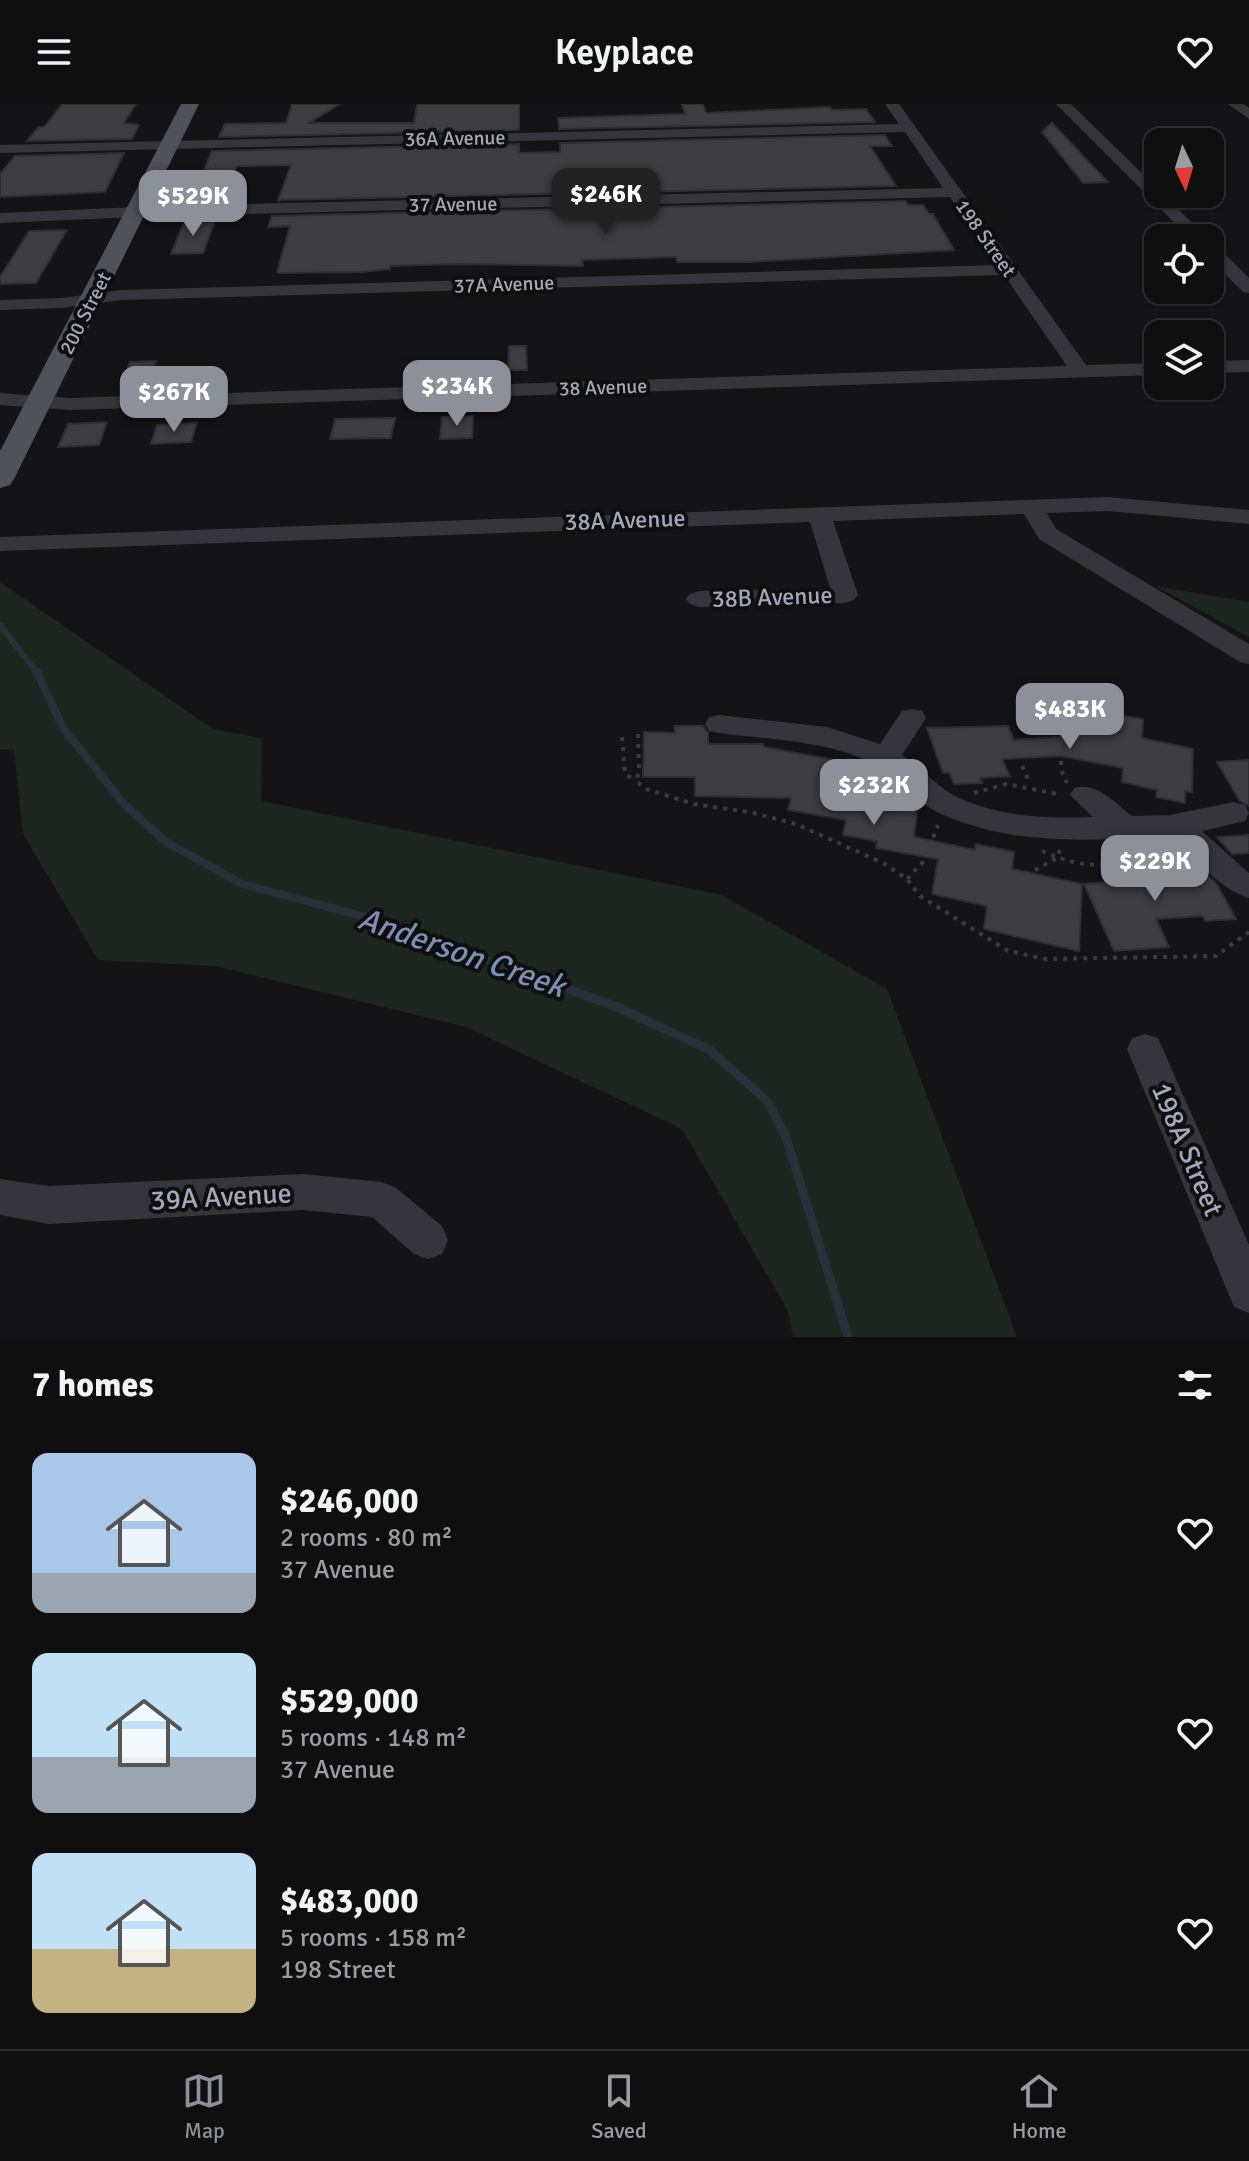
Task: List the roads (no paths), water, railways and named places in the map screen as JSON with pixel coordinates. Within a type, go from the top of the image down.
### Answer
[{"type":"main road","name":"200 Street","points":[[0,479],[190,104]]},
{"type":"street","name":"198 Street","points":[[892,104],[1081,372]]},
{"type":"street","points":[[1063,104],[1185,224]]},
{"type":"street","points":[[1235,104],[1249,115]]},
{"type":"street","name":"36A Avenue","points":[[0,149],[909,128]]},
{"type":"street","name":"37 Avenue","points":[[0,218],[953,192]]},
{"type":"street","points":[[1224,256],[1249,260]]},
{"type":"street","points":[[1224,263],[1249,288]]},
{"type":"street","name":"37A Avenue","points":[[0,305],[137,294],[1008,270]]},
{"type":"street","points":[[1224,367],[1249,366]]},
{"type":"street","name":"38 Avenue","points":[[0,399],[69,404],[1144,370]]},
{"type":"street","name":"38A Avenue","points":[[0,544],[1108,504],[1249,517]]},
{"type":"street","points":[[1031,506],[1047,534],[1249,656]]},
{"type":"street","name":"38B Avenue","points":[[699,599],[845,595],[819,513]]},
{"type":"street","points":[[886,757],[912,718]]},
{"type":"street","points":[[719,724],[827,737],[886,757],[950,806],[1017,826],[1128,841],[1170,826],[1234,813]]},
{"type":"street","points":[[1085,795],[1128,841]]},
{"type":"street","points":[[1170,826],[1188,836],[1237,881],[1249,886]]},
{"type":"street","name":"198A Street","points":[[1145,1049],[1249,1293]]},
{"type":"street","name":"39A Avenue","points":[[0,1197],[49,1205],[303,1192],[381,1200],[428,1240]]},
{"type":"waterway","name":"Anderson Creek","points":[[0,625],[38,674]]},
{"type":"waterway","name":"Anderson Creek","points":[[38,674],[63,728],[124,804],[166,842],[242,884],[377,920],[510,968]]},
{"type":"waterway","name":"Anderson Creek","points":[[505,966],[617,1007],[710,1050],[767,1101],[786,1137],[848,1337]]}]
